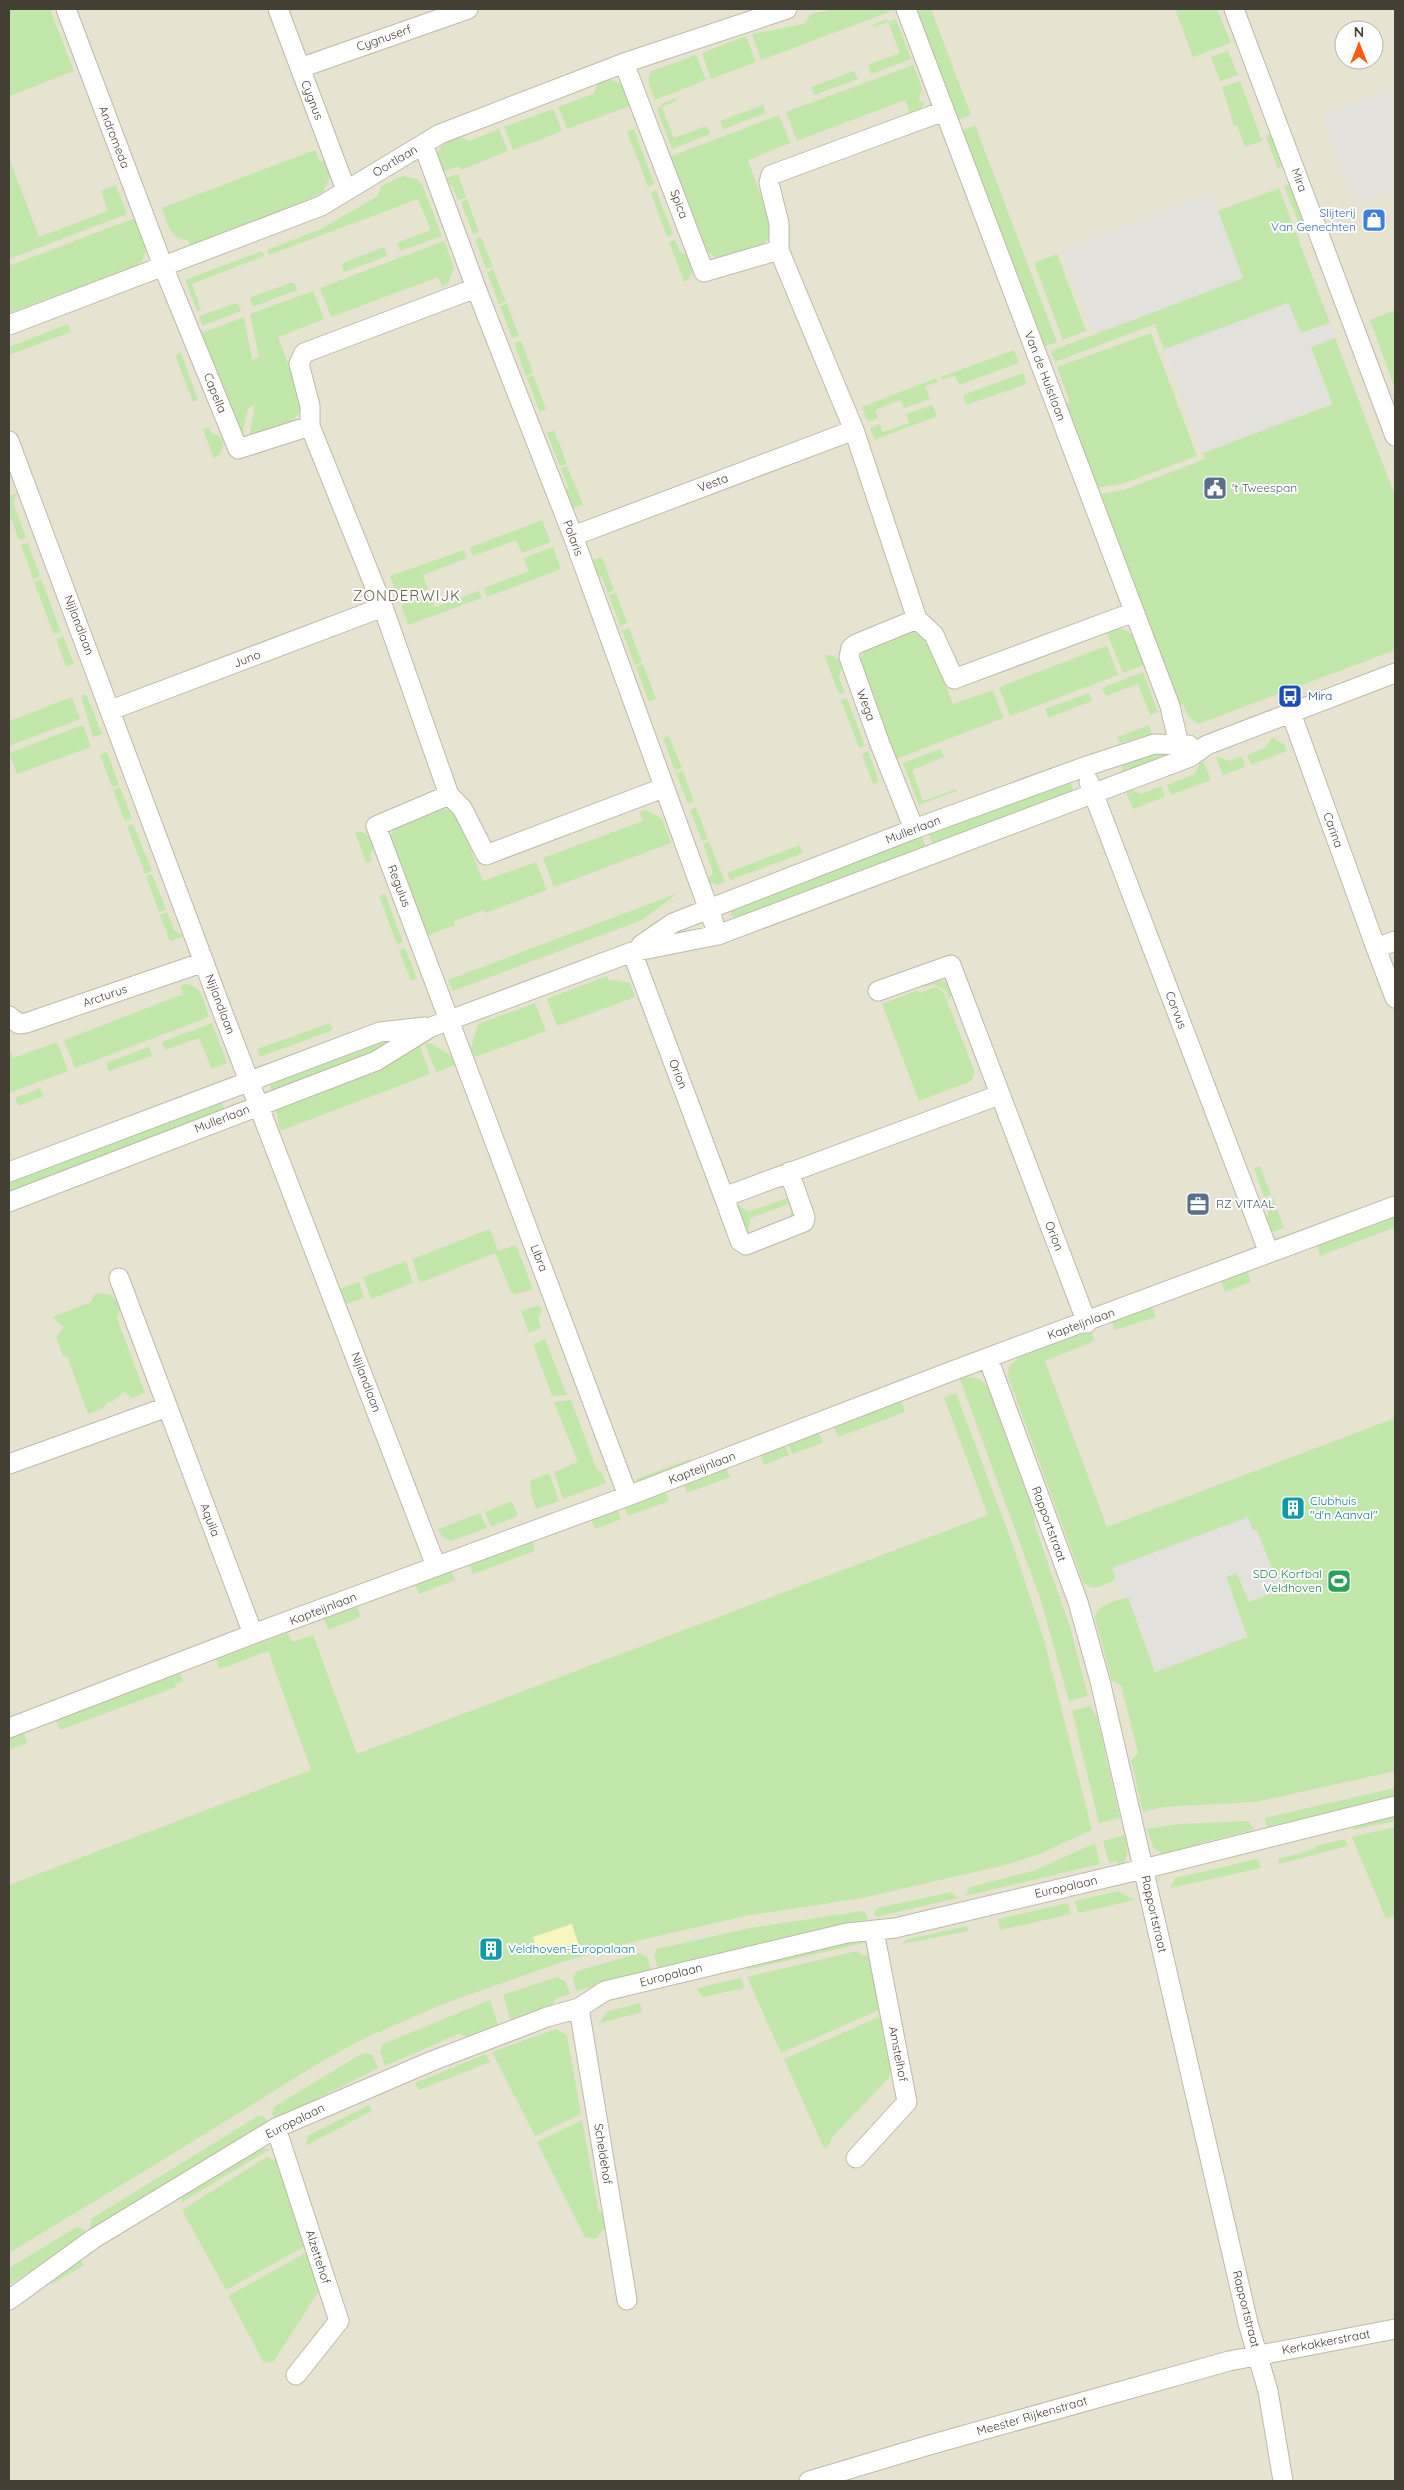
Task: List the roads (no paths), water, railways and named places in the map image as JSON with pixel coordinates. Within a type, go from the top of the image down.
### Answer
[{"type":"street","name":"Andromeda","points":[[66,9],[163,266]]},
{"type":"street","name":"Cygnus","points":[[278,9],[346,190]]},
{"type":"street","name":"Cygnuserf","points":[[300,68],[468,9]]},
{"type":"street","name":"Oortlaan","points":[[9,325],[321,206],[440,134],[624,64],[787,9]]},
{"type":"street","name":"Van de Hulstlaan","points":[[906,9],[1170,706],[1179,745]]},
{"type":"street","name":"Mira","points":[[1234,9],[1395,436]]},
{"type":"street","name":"Spica","points":[[624,64],[704,272],[779,250]]},
{"type":"street","points":[[944,111],[771,175],[769,182],[779,223],[779,250],[854,430],[917,619],[934,635],[954,679],[1134,612]]},
{"type":"street","name":"Polaris","points":[[423,144],[476,288],[573,536],[718,935]]},
{"type":"street","name":"Capella","points":[[163,266],[238,450],[310,426]]},
{"type":"street","points":[[476,288],[304,353],[300,364],[310,406],[310,426],[383,608],[449,796],[462,808],[486,855],[663,788]]},
{"type":"street","name":"Vesta","points":[[573,536],[854,430]]},
{"type":"street","name":"Nijlandlaan","points":[[9,441],[12,463],[111,710],[258,1105],[363,1372],[436,1566]]},
{"type":"street","name":"Juno","points":[[111,710],[383,608]]},
{"type":"street","name":"Wega","points":[[914,829],[880,744],[849,657],[851,648],[856,644],[917,619]]},
{"type":"street","name":"Mullerlaan","points":[[9,1202],[376,1061],[431,1027],[449,1020],[632,952],[718,935],[1190,757],[1207,745],[1395,673]]},
{"type":"street","name":"Carina","points":[[1291,713],[1395,998]]},
{"type":"street","name":"Mullerlaan","points":[[632,952],[673,923],[914,829],[1084,767],[1154,744],[1207,745]]},
{"type":"street","name":"Corvus","points":[[1084,767],[1269,1252]]},
{"type":"street","name":"Regulus","points":[[449,796],[376,826],[449,1020]]},
{"type":"street","points":[[1376,948],[1395,941]]},
{"type":"street","name":"Orion","points":[[632,952],[740,1241],[746,1245],[804,1222],[805,1217],[789,1172]]},
{"type":"street","name":"Arcturus","points":[[9,1016],[19,1024],[26,1024],[204,962]]},
{"type":"street","name":"Orion","points":[[878,991],[951,965],[1087,1322]]},
{"type":"street","name":"Libra","points":[[449,1020],[628,1496]]},
{"type":"street","name":"Mullerlaan","points":[[9,1172],[380,1032],[431,1027]]},
{"type":"street","points":[[724,1197],[999,1094]]},
{"type":"street","name":"Kapteijnlaan","points":[[9,1728],[253,1634],[628,1496],[988,1358],[1395,1206]]},
{"type":"street","name":"Aquila","points":[[118,1278],[253,1634]]},
{"type":"street","name":"Rapportstraat","points":[[988,1358],[1078,1602],[1108,1714],[1257,2355],[1268,2391],[1283,2481]]},
{"type":"street","points":[[9,1464],[167,1407]]},
{"type":"street","name":"Europalaan","points":[[9,2300],[93,2239],[276,2128],[432,2061],[547,2017],[578,2008],[605,1991],[848,1933],[874,1932],[1143,1870],[1395,1806]]},
{"type":"street","name":"Amstelhof","points":[[856,2158],[907,2102],[874,1932]]},
{"type":"street","name":"Scheldehof","points":[[578,2008],[627,2300]]},
{"type":"street","name":"Alzettehof","points":[[276,2128],[339,2321],[296,2375]]},
{"type":"street","name":"Kerkakkerstraat","points":[[1257,2355],[1395,2329]]},
{"type":"street","name":"Meester Rijkenstraat","points":[[809,2481],[935,2443],[1257,2355]]},
{"type":"place","name":"Slijterij Van Genechten","points":[[1374,220]]},
{"type":"place","name":"'t Tweespan","points":[[1215,488]]},
{"type":"place","name":"Mira","points":[[1290,696]]},
{"type":"place","name":"RZ VITAAL","points":[[1198,1204]]},
{"type":"place","name":"Clubhuis \"d'n Aanval\"","points":[[1293,1508]]},
{"type":"place","name":"SDO Korfbal Veldhoven","points":[[1339,1581]]},
{"type":"place","name":"Veldhoven-Europalaan","points":[[491,1949]]},
{"type":"district","name":"ZONDERWIJK","points":[[407,596]]}]
